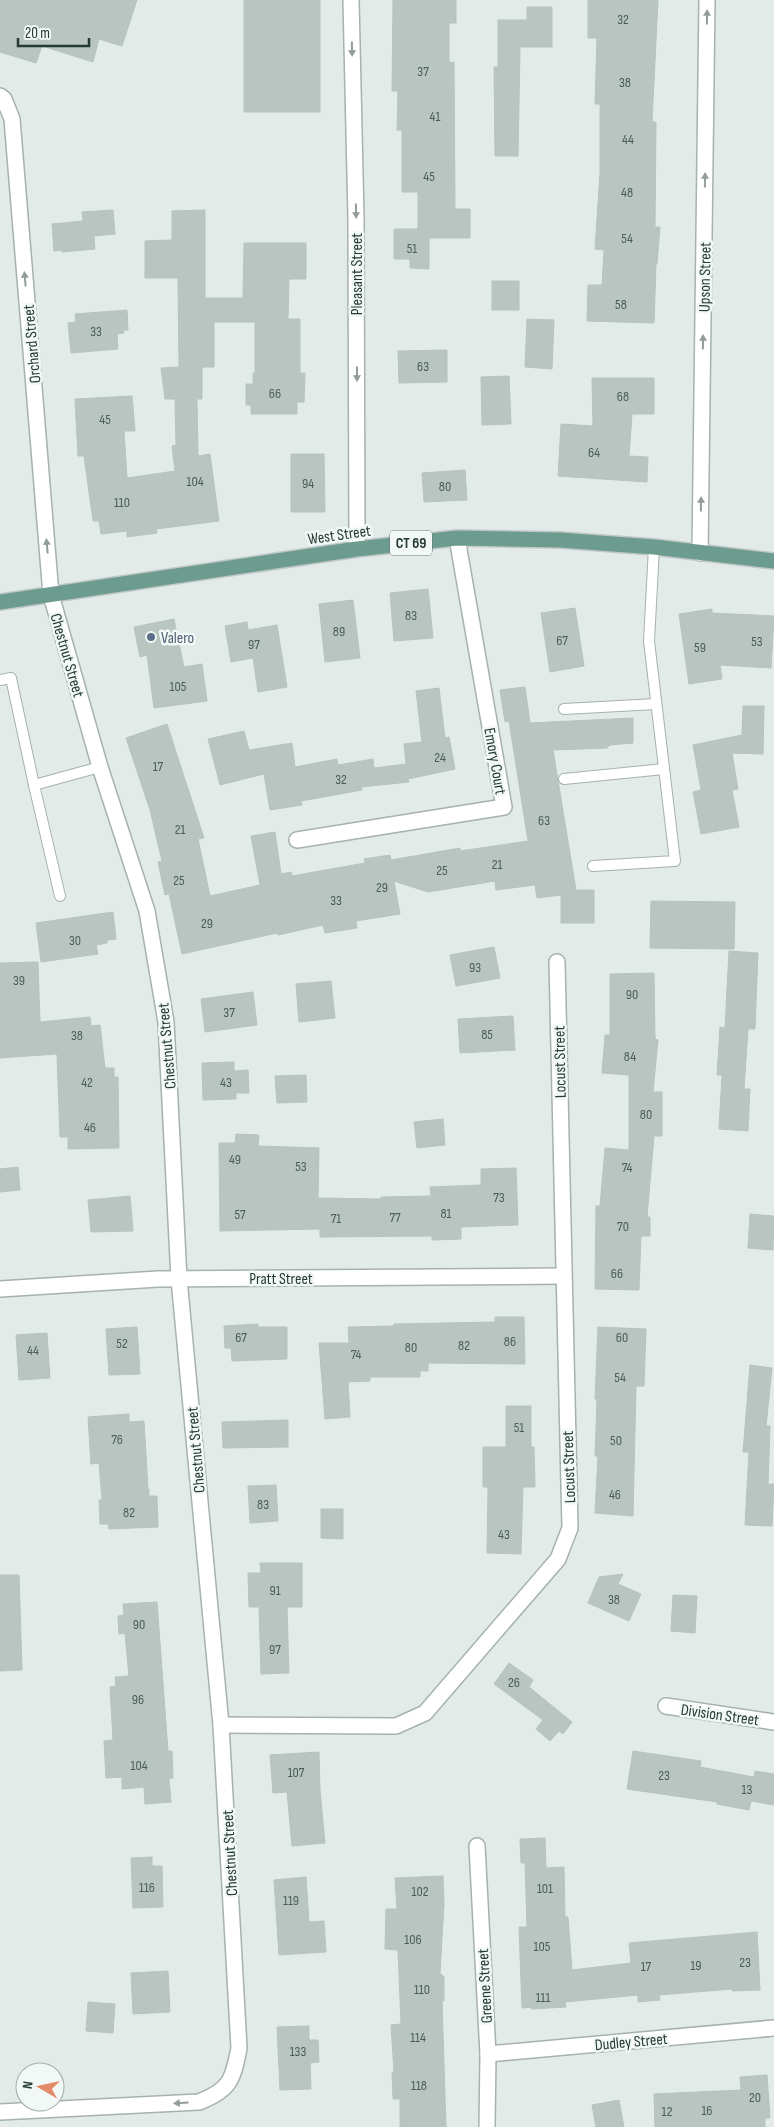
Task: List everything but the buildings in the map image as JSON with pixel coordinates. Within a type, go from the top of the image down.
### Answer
[{"type":"main road","name":"West Street","points":[[0,602],[358,548],[457,538],[524,538],[654,547],[774,561]]},
{"type":"street","name":"Pleasant Street","points":[[351,0],[356,218],[358,548]]},
{"type":"street","name":"Upson Street","points":[[700,553],[707,0]]},
{"type":"street","name":"Orchard Street","points":[[0,96],[4,100],[12,118],[51,595]]},
{"type":"street","name":"Emory Court","points":[[297,840],[504,807],[457,538]]},
{"type":"street","name":"Chestnut Street","points":[[0,2112],[198,2102],[213,2097],[226,2088],[235,2072],[239,2048],[221,1725],[179,1279],[166,1022],[147,911],[100,767],[51,595]]},
{"type":"street","name":"Locust Street","points":[[221,1725],[396,1726],[425,1714],[558,1559],[570,1528],[557,962]]},
{"type":"street","name":"Pratt Street","points":[[0,1289],[179,1279],[563,1276]]},
{"type":"street","name":"Division Street","points":[[666,1706],[774,1722]]},
{"type":"street","name":"Greene Street","points":[[477,1846],[488,2054],[487,2127]]},
{"type":"street","name":"Dudley Street","points":[[488,2054],[774,2028]]},
{"type":"lane","points":[[593,866],[674,861],[648,641],[654,547]]},
{"type":"lane","points":[[0,680],[11,678],[60,896]]},
{"type":"lane","points":[[564,709],[656,704]]},
{"type":"lane","points":[[34,785],[100,767]]},
{"type":"lane","points":[[564,779],[664,769]]},
{"type":"place","name":"Valero","points":[[151,637]]}]
